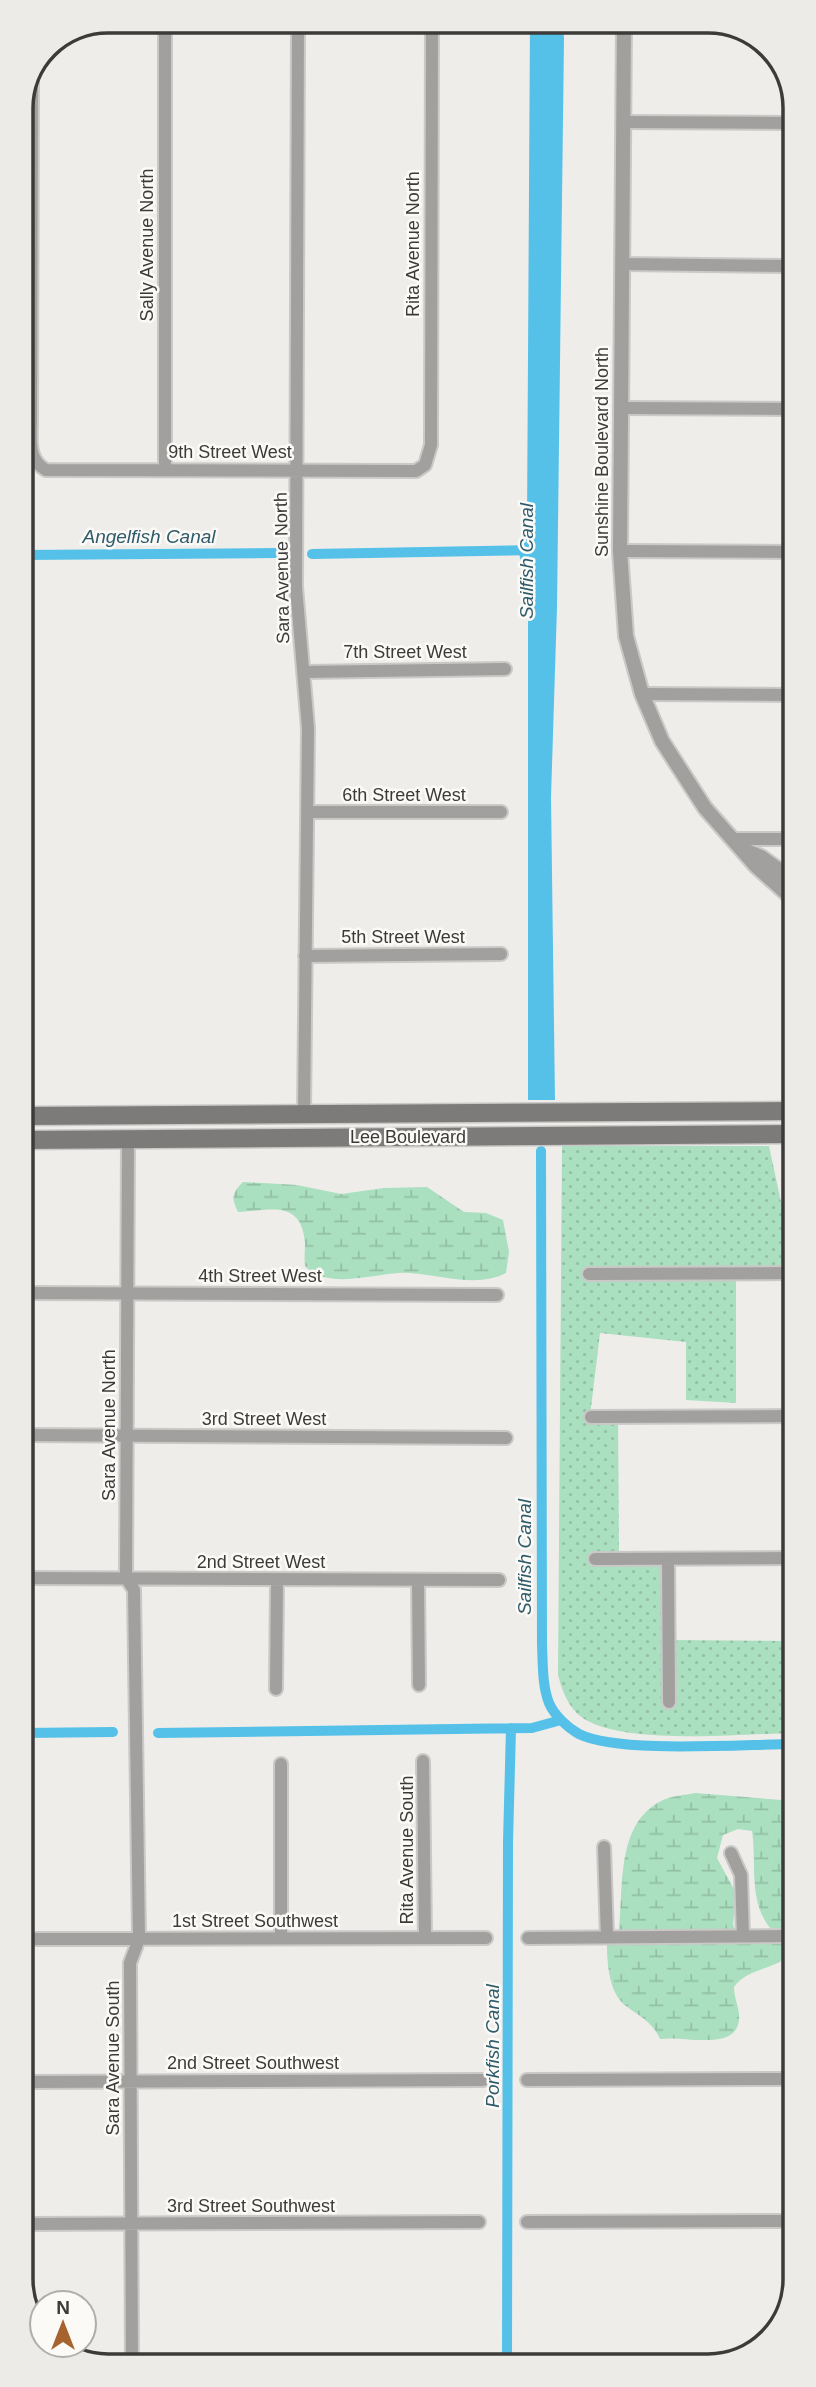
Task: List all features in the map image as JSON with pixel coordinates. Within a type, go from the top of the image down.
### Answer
[{"type":"main road","name":"Lee Boulevard","points":[[33,1116],[783,1111]]},
{"type":"main road","points":[[88,1140],[114,1127],[278,1126],[297,1122],[304,1114]]},
{"type":"main road","name":"Lee Boulevard","points":[[33,1140],[783,1134]]},
{"type":"street","name":"Sally Avenue North","points":[[165,33],[165,470]]},
{"type":"street","name":"Sara Avenue North","points":[[298,33],[298,624],[304,672],[307,812],[304,1114]]},
{"type":"street","name":"Rita Avenue North","points":[[425,466],[430,445],[432,33]]},
{"type":"street","name":"Sunshine Boulevard North","points":[[624,33],[620,551],[626,636],[652,721],[676,767],[705,808],[783,888]]},
{"type":"street","points":[[623,122],[783,123]]},
{"type":"street","points":[[622,264],[783,265]]},
{"type":"street","points":[[621,408],[783,409]]},
{"type":"street","name":"9th Street West","points":[[33,456],[36,464],[46,470],[416,471],[425,466]]},
{"type":"street","points":[[620,551],[783,552]]},
{"type":"street","name":"7th Street West","points":[[304,672],[505,669]]},
{"type":"street","points":[[642,694],[783,695]]},
{"type":"street","name":"6th Street West","points":[[307,812],[501,812]]},
{"type":"street","points":[[738,844],[783,840]]},
{"type":"street","name":"Sunshine Boulevard North","points":[[738,844],[783,873]]},
{"type":"street","name":"5th Street West","points":[[304,956],[501,954]]},
{"type":"street","name":"Sara Avenue North","points":[[128,1140],[126,1578],[134,1590],[134,1709]]},
{"type":"street","points":[[589,1274],[783,1273]]},
{"type":"street","name":"4th Street West","points":[[33,1293],[497,1295]]},
{"type":"street","points":[[591,1416],[783,1416]]},
{"type":"street","name":"3rd Street West","points":[[33,1435],[506,1438]]},
{"type":"street","points":[[595,1559],[783,1559]]},
{"type":"street","points":[[668,1559],[669,1702]]},
{"type":"street","name":"2nd Street West","points":[[33,1578],[499,1580]]},
{"type":"street","points":[[276,1689],[277,1580]]},
{"type":"street","points":[[418,1580],[419,1685]]},
{"type":"street","name":"Sara Avenue South","points":[[132,2354],[130,1963],[139,1939],[134,1709]]},
{"type":"street","name":"Rita Avenue South","points":[[423,1762],[425,1938]]},
{"type":"street","points":[[281,1764],[281,1938]]},
{"type":"street","points":[[604,1847],[607,1937]]},
{"type":"street","points":[[732,1853],[741,1875],[743,1936]]},
{"type":"street","points":[[528,1938],[783,1936]]},
{"type":"street","name":"1st Street Southwest","points":[[33,1939],[486,1938]]},
{"type":"street","points":[[527,2080],[783,2079]]},
{"type":"street","name":"2nd Street Southwest","points":[[33,2082],[484,2080]]},
{"type":"street","points":[[527,2222],[783,2221]]},
{"type":"street","name":"3rd Street Southwest","points":[[33,2224],[479,2222]]},
{"type":"green space","points":[[562,1146],[769,1146],[783,1202],[783,1273],[736,1274],[736,1403],[686,1400],[686,1342],[600,1333],[590,1416],[618,1417],[619,1557],[676,1564],[663,1640],[783,1641],[783,1733],[686,1736],[629,1733],[605,1728],[586,1720],[575,1711],[565,1695],[558,1675]]},
{"type":"green space","points":[[243,1182],[297,1185],[341,1194],[384,1188],[427,1187],[464,1212],[486,1213],[503,1220],[509,1252],[506,1273],[483,1280],[410,1273],[355,1279],[328,1278],[316,1274],[305,1266],[303,1229],[291,1213],[282,1210],[238,1212],[234,1196]]},
{"type":"green space","points":[[695,1793],[783,1800],[783,1928],[770,1928],[759,1906],[752,1831],[738,1829],[723,1835],[717,1858],[736,1893],[733,1925],[742,1944],[783,1944],[783,1960],[748,1975],[734,1987],[739,2014],[737,2026],[731,2034],[722,2038],[660,2039],[649,2024],[620,2000],[609,1969],[607,1944],[617,1944],[628,1844],[635,1826],[646,1811],[663,1800]]},
{"type":"water","points":[[530,33],[563,33],[557,607],[551,797],[555,1100],[528,1100],[528,577],[520,559],[519,549],[527,523]]},
{"type":"waterway","name":"Angelfish Canal","points":[[312,554],[532,550]]},
{"type":"waterway","name":"Angelfish Canal","points":[[33,555],[277,553]]},
{"type":"waterway","name":"Sailfish Canal","points":[[541,1151],[542,1645],[544,1682],[551,1708],[579,1734],[623,1744],[783,1744]]},
{"type":"waterway","points":[[158,1733],[532,1728],[561,1720]]},
{"type":"waterway","name":"Porkfish Canal","points":[[507,2354],[508,1842],[511,1728]]},
{"type":"waterway","points":[[33,1733],[113,1732]]}]
